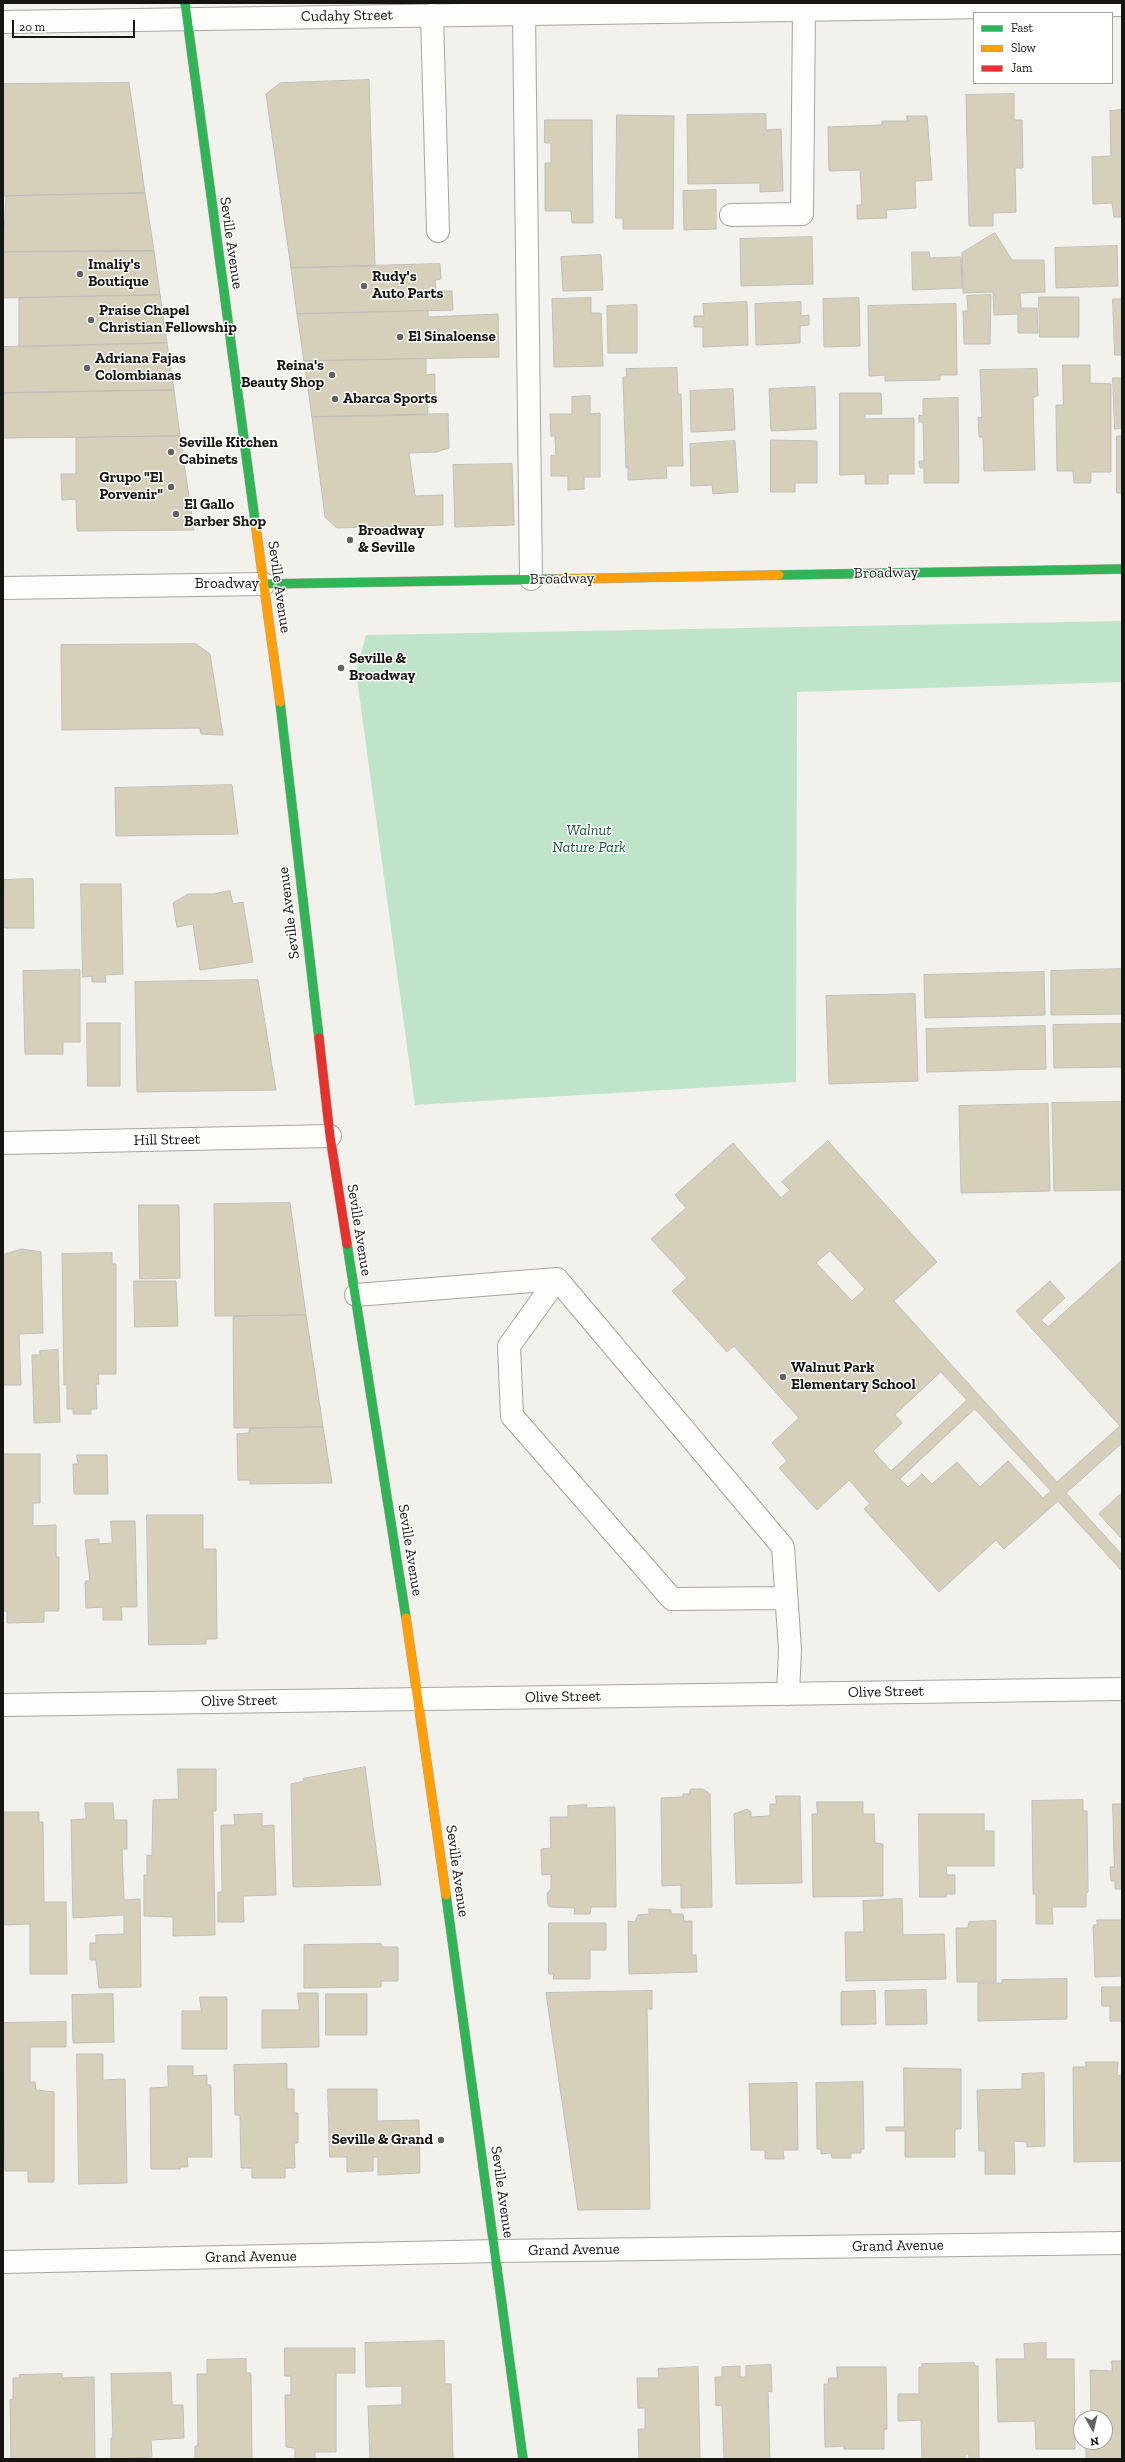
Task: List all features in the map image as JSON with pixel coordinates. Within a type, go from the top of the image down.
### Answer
[{"type":"street","name":"Cudahy Street","points":[[3,22],[186,11],[432,15],[1122,5]]},
{"type":"street","points":[[731,215],[802,214],[804,10]]},
{"type":"street","name":"Seville Avenue","points":[[186,11],[264,584],[330,1136],[419,1699],[496,2251],[523,2459]]},
{"type":"street","points":[[524,14],[531,579]]},
{"type":"street","points":[[432,15],[438,231]]},
{"type":"street","name":"Broadway","points":[[3,588],[1122,568]]},
{"type":"street","name":"Hill Street","points":[[3,1143],[330,1136]]},
{"type":"street","points":[[356,1295],[557,1279]]},
{"type":"street","points":[[557,1279],[783,1547],[790,1650],[788,1694]]},
{"type":"street","points":[[557,1279],[509,1346],[512,1416],[672,1599],[786,1598]]},
{"type":"street","name":"Olive Street","points":[[3,1705],[1122,1689]]},
{"type":"street","name":"Grand Avenue","points":[[3,2262],[496,2251],[1122,2243]]},
{"type":"green space","name":"Walnut Nature Park","points":[[1122,621],[1122,682],[797,692],[796,1082],[415,1105],[356,671],[366,635]]},
{"type":"building","points":[[369,80],[375,266],[291,268],[266,94],[280,83]]},
{"type":"building","points":[[129,83],[145,193],[3,196],[3,84]]},
{"type":"building","points":[[1014,94],[1014,120],[1022,120],[1023,168],[1015,168],[1016,212],[993,213],[993,226],[969,226],[966,95]]},
{"type":"building","points":[[1122,110],[1122,217],[1114,217],[1112,203],[1093,204],[1092,157],[1111,156],[1110,111]]},
{"type":"building","points":[[766,114],[766,130],[781,129],[783,191],[760,192],[760,183],[688,184],[687,115]]},
{"type":"building","points":[[617,115],[674,116],[673,229],[623,229],[623,218],[616,218]]},
{"type":"building","points":[[907,116],[927,116],[932,180],[915,181],[916,208],[886,210],[887,218],[857,219],[857,205],[862,205],[860,170],[829,171],[828,127],[882,125],[882,121],[907,121]]},
{"type":"building","points":[[545,120],[592,120],[593,223],[572,223],[571,211],[545,211],[545,163],[551,163],[551,143],[545,143]]},
{"type":"building","points":[[716,190],[716,229],[684,230],[683,191]]},
{"type":"building","points":[[145,193],[154,251],[3,252],[6,196]]},
{"type":"building","points":[[995,233],[1012,260],[1044,260],[1045,292],[1020,293],[1021,308],[1037,308],[1038,333],[1018,333],[1018,314],[994,315],[993,292],[963,293],[962,253]]},
{"type":"building","points":[[812,237],[813,284],[741,286],[740,239]]},
{"type":"building","points":[[1117,246],[1118,286],[1056,288],[1055,248]]},
{"type":"building","name":"Imaliy's Boutique","points":[[154,251],[160,295],[3,298],[3,252]]},
{"type":"building","points":[[912,252],[929,252],[930,258],[961,257],[962,288],[913,290]]},
{"type":"building","points":[[601,255],[603,290],[563,291],[561,257]]},
{"type":"building","name":"Rudy's Auto Parts","points":[[440,264],[441,279],[435,280],[436,291],[452,291],[453,310],[297,314],[291,268]]},
{"type":"building","name":"Praise Chapel Christian Fellowship","points":[[160,295],[167,343],[19,347],[19,298]]},
{"type":"building","points":[[991,295],[990,344],[964,344],[963,311],[968,311],[967,296]]},
{"type":"building","points":[[1039,297],[1079,297],[1079,337],[1040,337]]},
{"type":"building","points":[[591,298],[591,313],[601,313],[603,366],[554,367],[552,299]]},
{"type":"building","points":[[859,298],[860,346],[824,347],[823,299]]},
{"type":"building","points":[[1113,299],[1122,299],[1122,355],[1115,355]]},
{"type":"building","points":[[747,302],[748,345],[703,347],[703,327],[694,327],[694,316],[704,316],[703,304]]},
{"type":"building","points":[[801,302],[801,316],[809,315],[809,325],[800,326],[800,343],[756,345],[755,304]]},
{"type":"building","points":[[956,304],[957,375],[940,375],[940,380],[885,381],[885,375],[869,376],[868,306]]},
{"type":"building","points":[[637,305],[637,353],[608,353],[607,306]]},
{"type":"building","name":"El Sinaloense","points":[[428,311],[428,317],[498,314],[499,357],[304,361],[297,314]]},
{"type":"building","name":"Adriana Fajas Colombianas","points":[[167,343],[174,390],[3,393],[3,347]]},
{"type":"building","points":[[426,359],[426,375],[435,374],[435,395],[427,396],[428,415],[312,417],[304,361]]},
{"type":"building","points":[[1063,365],[1090,365],[1090,383],[1111,384],[1111,472],[1091,472],[1091,483],[1074,483],[1073,471],[1057,471],[1056,405],[1063,405]]},
{"type":"building","points":[[677,368],[678,394],[681,394],[683,466],[666,466],[667,478],[628,480],[628,467],[626,468],[623,377],[627,377],[626,369]]},
{"type":"building","points":[[1037,369],[1038,396],[1033,397],[1035,470],[984,471],[983,437],[979,437],[978,417],[982,418],[980,370]]},
{"type":"building","points":[[1113,378],[1122,378],[1122,428],[1115,429]]},
{"type":"building","points":[[815,387],[816,429],[771,431],[769,389]]},
{"type":"building","points":[[733,389],[735,430],[691,432],[690,391]]},
{"type":"building","points":[[174,390],[180,436],[3,438],[3,393]]},
{"type":"building","points":[[840,393],[881,393],[882,414],[865,414],[865,419],[914,418],[914,474],[888,474],[888,484],[865,484],[865,474],[840,475]]},
{"type":"building","points":[[590,396],[590,414],[600,413],[600,477],[584,477],[584,489],[568,490],[568,476],[551,476],[551,455],[556,456],[555,436],[551,436],[550,414],[572,414],[572,397]]},
{"type":"building","points":[[958,398],[959,483],[924,483],[924,468],[920,468],[919,461],[924,461],[923,422],[919,422],[919,415],[923,416],[923,399]]},
{"type":"building","points":[[448,414],[449,448],[436,452],[409,453],[415,496],[443,495],[443,525],[337,528],[325,517],[312,417]]},
{"type":"building","points":[[180,436],[194,530],[77,531],[76,499],[62,500],[61,474],[76,474],[76,438]]},
{"type":"building","points":[[1117,436],[1122,436],[1122,493],[1117,493]]},
{"type":"building","points":[[771,440],[817,441],[817,483],[795,483],[795,492],[771,492]]},
{"type":"building","points":[[735,441],[738,492],[713,494],[712,485],[691,486],[690,444]]},
{"type":"building","points":[[512,464],[514,525],[455,527],[453,465]]},
{"type":"building","points":[[196,644],[210,654],[223,735],[201,734],[200,728],[62,730],[61,645]]},
{"type":"building","points":[[232,785],[238,834],[116,836],[115,788]]},
{"type":"building","points":[[33,879],[34,928],[5,928],[3,926],[4,880]]},
{"type":"building","points":[[81,884],[121,884],[123,974],[105,975],[106,982],[92,982],[92,976],[83,977]]},
{"type":"building","points":[[230,891],[233,904],[243,902],[253,962],[200,970],[193,924],[177,927],[173,903],[188,894],[213,894]]},
{"type":"building","points":[[1122,969],[1122,1014],[1051,1015],[1051,971]]},
{"type":"building","points":[[80,970],[80,1042],[63,1042],[63,1054],[25,1054],[23,971]]},
{"type":"building","points":[[1044,972],[1045,1015],[925,1018],[924,975]]},
{"type":"building","points":[[258,980],[276,1090],[137,1092],[135,982]]},
{"type":"building","points":[[915,994],[918,1081],[829,1084],[826,996]]},
{"type":"building","points":[[87,1023],[120,1023],[120,1086],[88,1086]]},
{"type":"building","points":[[1122,1024],[1122,1067],[1054,1068],[1053,1025]]},
{"type":"building","points":[[1045,1026],[1046,1069],[927,1072],[926,1029]]},
{"type":"building","points":[[1122,1102],[1122,1190],[1054,1191],[1052,1103]]},
{"type":"building","points":[[1048,1104],[1050,1191],[961,1193],[959,1106]]},
{"type":"building","points":[[828,1141],[937,1262],[894,1301],[1057,1482],[1120,1426],[1016,1311],[1050,1281],[1065,1298],[1041,1320],[1048,1327],[1122,1260],[1122,1443],[1066,1493],[1122,1555],[1122,1571],[1058,1501],[1004,1549],[996,1540],[939,1592],[864,1509],[870,1504],[849,1480],[817,1510],[779,1468],[787,1461],[772,1443],[799,1418],[734,1346],[727,1352],[672,1291],[687,1278],[651,1239],[686,1208],[675,1195],[733,1143],[781,1198],[790,1190],[782,1182]],"holes":[[[830,1251],[865,1289],[852,1301],[816,1263]],[[941,1372],[967,1400],[891,1471],[873,1451],[902,1423],[895,1415]],[[975,1409],[1051,1491],[1043,1498],[1008,1461],[980,1487],[957,1462],[932,1484],[922,1474],[908,1487],[900,1479]]]},
{"type":"building","points":[[290,1203],[306,1315],[215,1316],[214,1204]]},
{"type":"building","points":[[139,1205],[179,1205],[180,1278],[140,1279]]},
{"type":"building","points":[[22,1249],[41,1252],[43,1333],[19,1334],[21,1385],[3,1385],[3,1255]]},
{"type":"building","points":[[112,1253],[112,1264],[116,1264],[116,1374],[98,1374],[99,1384],[96,1384],[97,1409],[91,1409],[91,1414],[73,1414],[73,1409],[67,1409],[67,1385],[64,1385],[62,1254]]},
{"type":"building","points":[[134,1281],[176,1281],[178,1326],[135,1327]]},
{"type":"building","points":[[306,1315],[323,1427],[234,1428],[233,1317]]},
{"type":"building","points":[[58,1350],[60,1422],[34,1423],[32,1355],[40,1355],[40,1351]]},
{"type":"building","points":[[323,1427],[332,1483],[250,1484],[250,1480],[238,1480],[237,1434],[249,1433],[249,1429]]},
{"type":"building","points":[[3,1454],[40,1454],[40,1503],[33,1503],[33,1526],[56,1525],[56,1557],[59,1557],[59,1611],[44,1611],[44,1622],[7,1623],[7,1611],[3,1611]]},
{"type":"building","points":[[77,1455],[107,1455],[108,1494],[74,1494],[73,1464],[78,1464]]},
{"type":"building","points":[[1122,1493],[1122,1539],[1099,1514]]},
{"type":"building","points":[[147,1515],[203,1515],[203,1549],[216,1549],[217,1639],[206,1639],[206,1644],[149,1645]]},
{"type":"building","points":[[111,1521],[135,1521],[137,1607],[121,1607],[122,1620],[103,1620],[103,1607],[86,1608],[85,1581],[90,1581],[85,1540],[99,1539],[99,1544],[112,1543]]},
{"type":"building","points":[[365,1767],[381,1885],[293,1887],[291,1784],[304,1781],[303,1779]]},
{"type":"building","points":[[178,1769],[216,1769],[216,1811],[213,1811],[215,1935],[173,1936],[173,1917],[144,1916],[144,1875],[147,1875],[147,1855],[152,1856],[153,1800],[178,1799]]},
{"type":"building","points":[[691,1789],[703,1789],[710,1794],[712,1907],[681,1908],[681,1885],[662,1886],[661,1798],[683,1797],[683,1794],[689,1794]]},
{"type":"building","points":[[776,1796],[800,1796],[802,1883],[736,1884],[734,1814],[747,1809],[751,1812],[751,1817],[770,1816],[770,1804],[776,1804]]},
{"type":"building","points":[[1083,1800],[1083,1811],[1087,1811],[1088,1892],[1086,1893],[1086,1907],[1052,1907],[1053,1924],[1036,1924],[1036,1894],[1033,1894],[1032,1801]]},
{"type":"building","points":[[817,1802],[863,1802],[863,1814],[874,1814],[875,1843],[883,1844],[883,1896],[813,1897],[812,1814],[817,1814]]},
{"type":"building","points":[[85,1803],[113,1803],[114,1820],[127,1820],[127,1849],[122,1849],[124,1900],[140,1899],[141,1987],[99,1988],[96,1960],[90,1960],[90,1943],[96,1943],[96,1935],[124,1934],[124,1915],[73,1918],[71,1820],[86,1819]]},
{"type":"building","points":[[1113,1804],[1122,1804],[1122,1889],[1115,1889],[1115,1881],[1111,1881],[1110,1867],[1114,1867]]},
{"type":"building","points":[[587,1805],[586,1808],[615,1807],[616,1907],[591,1907],[590,1914],[574,1914],[575,1908],[551,1907],[548,1905],[547,1894],[551,1889],[551,1874],[542,1875],[541,1849],[551,1848],[550,1817],[568,1817],[568,1806]]},
{"type":"building","points":[[3,1812],[39,1812],[39,1822],[43,1822],[44,1902],[66,1902],[67,1974],[30,1974],[30,1924],[3,1925]]},
{"type":"building","points":[[262,1814],[262,1826],[274,1825],[276,1895],[243,1896],[244,1922],[218,1922],[218,1892],[222,1892],[221,1825],[235,1825],[234,1815]]},
{"type":"building","points":[[919,1814],[984,1814],[984,1831],[994,1831],[994,1866],[946,1866],[947,1875],[955,1875],[955,1894],[946,1894],[946,1897],[920,1897]]},
{"type":"building","points":[[902,1899],[903,1935],[944,1934],[946,1979],[846,1981],[845,1932],[864,1932],[863,1901]]},
{"type":"building","points":[[649,1909],[671,1910],[671,1914],[683,1914],[684,1921],[692,1921],[692,1955],[696,1955],[697,1972],[629,1974],[628,1921],[635,1922],[638,1915],[649,1914]]},
{"type":"building","points":[[1097,1920],[1122,1920],[1122,1976],[1095,1977],[1093,1925],[1097,1925]]},
{"type":"building","points":[[996,1921],[996,1982],[957,1982],[956,1928],[968,1928],[969,1922]]},
{"type":"building","points":[[549,1923],[606,1923],[606,1950],[590,1950],[590,1979],[553,1979],[554,1974],[549,1974]]},
{"type":"building","points":[[381,1944],[382,1947],[398,1947],[398,1981],[381,1981],[381,1987],[304,1988],[304,1945]]},
{"type":"building","points":[[1067,1979],[1067,2019],[978,2021],[978,1983],[1002,1983],[1002,1980]]},
{"type":"building","points":[[1102,1987],[1122,1987],[1122,2021],[1110,2021],[1110,2006],[1102,2006]]},
{"type":"building","points":[[926,1990],[927,2024],[886,2025],[885,1991]]},
{"type":"building","points":[[652,1991],[652,2009],[647,2009],[650,2209],[578,2210],[546,1993]]},
{"type":"building","points":[[875,1991],[876,2024],[841,2025],[841,1992]]},
{"type":"building","points":[[298,1993],[318,1993],[319,2047],[262,2048],[262,2010],[299,2010]]},
{"type":"building","points":[[113,1994],[114,2042],[73,2043],[72,1995]]},
{"type":"building","points":[[326,1994],[367,1994],[367,2035],[326,2035]]},
{"type":"building","points":[[200,1997],[227,1997],[227,2049],[182,2049],[182,2011],[201,2011]]},
{"type":"building","points":[[66,2022],[66,2047],[30,2047],[30,2082],[35,2082],[36,2090],[54,2092],[54,2182],[28,2182],[28,2171],[5,2171],[3,2023]]},
{"type":"building","points":[[77,2054],[103,2054],[103,2080],[125,2079],[127,2183],[79,2184]]},
{"type":"building","points":[[1086,2062],[1118,2062],[1117,2075],[1121,2076],[1122,2069],[1122,2161],[1074,2162],[1073,2067],[1086,2067]]},
{"type":"building","points":[[287,2064],[287,2089],[294,2089],[294,2113],[298,2113],[298,2143],[294,2143],[295,2168],[285,2168],[285,2178],[252,2178],[252,2168],[241,2168],[240,2115],[235,2115],[234,2065]]},
{"type":"building","points":[[168,2066],[193,2066],[193,2076],[207,2075],[207,2085],[211,2085],[212,2157],[187,2157],[188,2167],[181,2167],[180,2169],[151,2169],[150,2088],[168,2087]]},
{"type":"building","points":[[904,2068],[961,2069],[961,2129],[955,2129],[955,2157],[905,2157],[905,2131],[886,2131],[886,2127],[904,2127]]},
{"type":"building","points":[[1044,2073],[1045,2146],[1027,2147],[1027,2142],[1014,2141],[1015,2174],[985,2174],[985,2151],[979,2151],[977,2090],[1022,2089],[1022,2074]]},
{"type":"building","points":[[863,2082],[864,2149],[861,2149],[861,2153],[851,2153],[851,2158],[832,2158],[831,2153],[821,2154],[821,2149],[817,2149],[816,2083]]},
{"type":"building","points":[[797,2083],[798,2150],[783,2150],[784,2159],[765,2159],[765,2150],[751,2150],[749,2084]]},
{"type":"building","points":[[328,2089],[377,2089],[377,2121],[419,2120],[420,2173],[378,2175],[378,2157],[373,2157],[373,2171],[347,2172],[347,2157],[330,2157]]},
{"type":"building","points":[[444,2341],[445,2384],[451,2384],[453,2459],[370,2459],[368,2406],[402,2405],[402,2386],[366,2387],[365,2343]]},
{"type":"building","points":[[1046,2343],[1046,2359],[1074,2359],[1073,2449],[1036,2449],[1035,2421],[998,2422],[996,2359],[1025,2359],[1024,2344]]},
{"type":"building","points":[[285,2348],[355,2348],[355,2373],[336,2373],[336,2452],[315,2452],[315,2459],[295,2459],[295,2448],[286,2447],[285,2395],[291,2395],[291,2376],[285,2376]]},
{"type":"building","points":[[246,2359],[246,2373],[251,2373],[252,2459],[195,2459],[195,2446],[198,2446],[197,2374],[207,2374],[207,2360]]},
{"type":"building","points":[[1112,2361],[1122,2361],[1122,2459],[1086,2459],[1086,2450],[1113,2450],[1113,2410],[1091,2410],[1090,2370],[1112,2371]]},
{"type":"building","points":[[974,2363],[975,2366],[978,2366],[979,2459],[969,2459],[969,2454],[965,2454],[965,2459],[922,2459],[921,2420],[898,2421],[898,2394],[919,2394],[919,2367],[922,2367],[922,2364]]},
{"type":"building","points":[[771,2365],[772,2392],[768,2391],[770,2459],[724,2459],[722,2405],[716,2406],[715,2377],[722,2377],[722,2367],[740,2366],[740,2377],[746,2377],[746,2366]]},
{"type":"building","points":[[698,2367],[700,2459],[639,2459],[638,2429],[645,2429],[645,2408],[638,2408],[637,2378],[659,2378],[658,2369]]},
{"type":"building","points":[[837,2367],[886,2367],[887,2429],[884,2429],[884,2449],[844,2449],[844,2446],[825,2447],[824,2384],[828,2384],[829,2378],[837,2378]]},
{"type":"building","points":[[171,2373],[172,2405],[183,2405],[184,2438],[151,2440],[152,2457],[111,2459],[111,2438],[113,2438],[111,2374]]},
{"type":"building","points":[[62,2374],[62,2378],[94,2377],[95,2459],[11,2459],[10,2400],[13,2399],[13,2378],[20,2378],[19,2375]]},
{"type":"traffic: fast","points":[[185,3],[256,528]]},
{"type":"traffic: fast","points":[[779,575],[1122,569]]},
{"type":"traffic: fast","points":[[264,584],[558,579]]},
{"type":"traffic: fast","points":[[280,702],[319,1038]]},
{"type":"traffic: fast","points":[[347,1244],[406,1618]]},
{"type":"traffic: fast","points":[[446,1895],[523,2459]]},
{"type":"traffic: slow","points":[[256,528],[280,702]]},
{"type":"traffic: slow","points":[[558,579],[779,575]]},
{"type":"traffic: slow","points":[[406,1618],[446,1895]]},
{"type":"traffic: jam","points":[[319,1038],[330,1136],[347,1244]]},
{"type":"place","name":"Imaliy's Boutique","points":[[80,274]]},
{"type":"place","name":"Rudy's Auto Parts","points":[[364,286]]},
{"type":"place","name":"Praise Chapel Christian Fellowship","points":[[91,320]]},
{"type":"place","name":"El Sinaloense","points":[[400,337]]},
{"type":"place","name":"Adriana Fajas Colombianas","points":[[87,368]]},
{"type":"place","name":"Reina's Beauty Shop","points":[[332,375]]},
{"type":"place","name":"Abarca Sports","points":[[335,399]]},
{"type":"place","name":"Seville Kitchen Cabinets","points":[[171,452]]},
{"type":"place","name":"Grupo \"El Porvenir\"","points":[[171,487]]},
{"type":"place","name":"El Gallo Barber Shop","points":[[176,514]]},
{"type":"place","name":"Broadway & Seville","points":[[350,540]]},
{"type":"place","name":"Seville & Broadway","points":[[341,668]]},
{"type":"place","name":"Walnut Park Elementary School","points":[[783,1377]]},
{"type":"place","name":"Seville & Grand","points":[[441,2140]]}]
